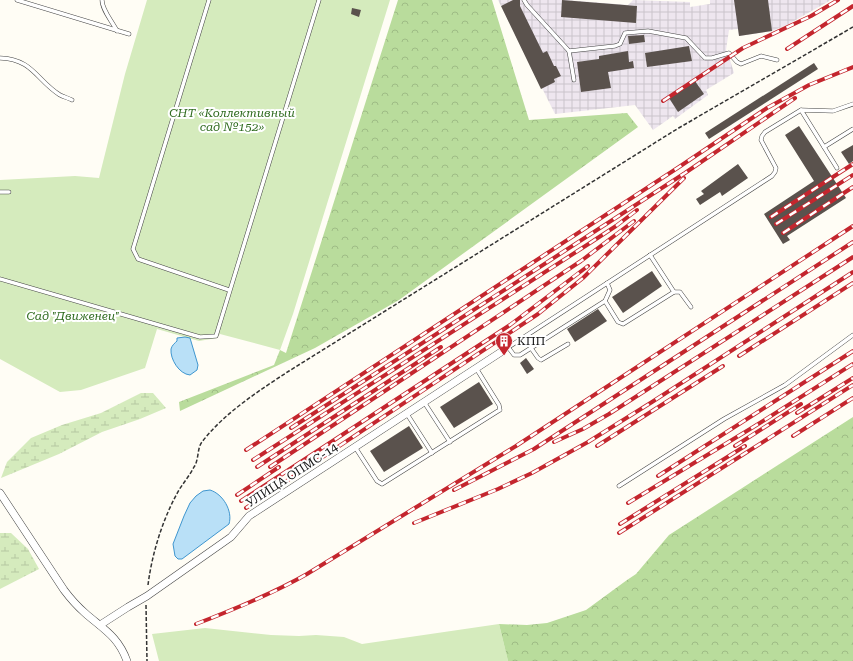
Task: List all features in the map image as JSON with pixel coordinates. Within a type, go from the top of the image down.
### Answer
[{"type":"street","name":"УЛИЦА ОПМС-14","points":[[100,625],[147,596],[231,537],[250,516],[501,352]]},
{"type":"street","points":[[0,493],[64,590],[81,610],[100,625],[121,646],[127,661]]},
{"type":"lane","points":[[17,0],[129,34]]},
{"type":"lane","points":[[102,0],[102,5],[105,12],[111,19],[116,30]]},
{"type":"lane","points":[[209,0],[133,249],[138,259],[229,290]]},
{"type":"lane","points":[[0,279],[200,338],[216,336],[319,0]]},
{"type":"lane","points":[[524,0],[569,51],[574,80]]},
{"type":"lane","points":[[569,51],[615,46],[620,44],[625,33],[648,31],[686,38],[705,58],[712,58],[729,53],[738,63],[741,64],[761,56],[777,60]]},
{"type":"lane","points":[[0,58],[9,58],[29,66],[48,86],[60,95],[72,100]]},
{"type":"lane","points":[[501,352],[772,176],[776,168],[762,145],[761,140],[765,132],[801,110],[833,111],[853,104]]},
{"type":"lane","points":[[801,110],[837,168]]},
{"type":"lane","points":[[824,147],[853,129]]},
{"type":"lane","points":[[0,192],[9,192]]},
{"type":"lane","points":[[650,255],[674,292]]},
{"type":"lane","points":[[508,347],[513,354],[517,356],[605,301],[610,290],[607,283]]},
{"type":"lane","points":[[605,301],[618,322],[623,324],[674,292],[680,292],[683,294],[691,306]]},
{"type":"lane","points":[[619,486],[724,419],[786,384],[853,335]]},
{"type":"lane","points":[[531,348],[538,358],[542,360],[568,344]]},
{"type":"lane","points":[[355,447],[378,482],[382,484],[386,483],[500,410],[499,405],[476,368]]},
{"type":"lane","points":[[424,402],[450,442]]},
{"type":"lane","points":[[407,413],[432,453]]},
{"type":"path","points":[[147,661],[147,596],[152,562],[166,518],[178,492],[195,467],[201,443],[216,426],[233,411],[272,382],[677,129],[853,27]]},
{"type":"shaded area","points":[[498,0],[566,0],[628,5],[633,0],[690,2],[690,7],[710,4],[710,0],[831,0],[787,25],[772,31],[739,36],[738,29],[729,30],[726,50],[734,73],[706,90],[708,95],[675,119],[673,116],[653,130],[635,105],[555,114]]},
{"type":"green space","name":"СНТ «Коллективный сад №152»","points":[[147,0],[390,0],[293,314],[280,350],[220,334],[217,338],[199,341],[157,329],[145,368],[81,390],[60,392],[0,359],[0,180],[75,176],[99,178],[125,74]]},
{"type":"green space","points":[[398,0],[492,0],[529,120],[627,113],[638,127],[399,300],[315,348],[180,411],[179,402],[274,365],[280,350],[286,353]]},
{"type":"green space","points":[[141,393],[153,393],[166,408],[102,432],[59,454],[1,478],[7,462],[31,438],[62,425],[101,413]]},
{"type":"green space","points":[[853,417],[853,661],[508,661],[499,624],[527,625],[547,623],[586,610],[636,574],[669,535]]},
{"type":"green space","points":[[0,533],[11,533],[28,549],[39,569],[0,589]]},
{"type":"green space","points":[[499,624],[508,661],[159,661],[152,634],[205,628],[271,635],[316,635],[344,637],[362,644]]},
{"type":"water","points":[[177,338],[190,338],[198,365],[197,370],[190,375],[179,369],[171,353],[171,348],[177,341]]},
{"type":"water","points":[[210,490],[219,495],[226,504],[230,514],[229,524],[182,559],[178,559],[175,556],[173,544],[190,503],[203,491]]},
{"type":"building","points":[[513,0],[520,0],[520,6],[543,53],[547,51],[554,66],[556,66],[561,76],[554,79],[555,82],[541,89],[501,6]]},
{"type":"building","points":[[562,0],[637,6],[636,23],[561,17]]},
{"type":"building","points":[[734,0],[768,0],[772,31],[739,36]]},
{"type":"building","points":[[352,8],[361,10],[359,17],[351,14]]},
{"type":"building","points":[[644,35],[645,42],[629,44],[628,36]]},
{"type":"building","points":[[689,46],[692,61],[647,67],[645,53]]},
{"type":"building","points":[[628,51],[629,62],[633,61],[634,68],[608,72],[611,88],[581,92],[577,62],[599,59],[599,56]]},
{"type":"building","points":[[814,63],[818,69],[709,139],[705,133]]},
{"type":"building","points":[[695,81],[704,94],[678,112],[669,98]]},
{"type":"building","points":[[799,126],[846,198],[787,236],[790,240],[783,244],[764,214],[814,181],[785,135]]},
{"type":"building","points":[[853,145],[853,161],[849,164],[841,152]]},
{"type":"building","points":[[738,164],[748,178],[722,196],[720,192],[700,205],[696,199],[704,194],[701,191]]},
{"type":"building","points":[[652,271],[662,286],[623,313],[612,297]]},
{"type":"building","points":[[598,309],[607,321],[575,342],[567,329]]},
{"type":"building","points":[[526,358],[534,369],[527,374],[520,363]]},
{"type":"building","points":[[479,382],[493,404],[454,428],[440,407]]},
{"type":"building","points":[[409,426],[423,448],[384,472],[370,451]]},
{"type":"railway","points":[[663,101],[743,48],[811,16],[838,0]]},
{"type":"railway","points":[[787,49],[853,6]]},
{"type":"railway","points":[[246,450],[767,108],[809,85],[853,67]]},
{"type":"railway","points":[[291,428],[685,173],[795,98]]},
{"type":"railway","points":[[771,217],[853,164]]},
{"type":"railway","points":[[776,224],[853,175]]},
{"type":"railway","points":[[246,508],[538,314],[583,278],[684,178]]},
{"type":"railway","points":[[783,233],[853,187]]},
{"type":"railway","points":[[253,460],[590,243],[637,210]]},
{"type":"railway","points":[[270,467],[581,261],[634,221]]},
{"type":"railway","points":[[196,624],[253,601],[307,574],[516,446],[853,226]]},
{"type":"railway","points":[[454,490],[534,449],[853,242]]},
{"type":"railway","points":[[554,442],[583,429],[609,414],[853,257]]},
{"type":"railway","points":[[241,501],[510,325],[588,266]]},
{"type":"railway","points":[[414,523],[498,489],[532,473],[588,442],[853,272]]},
{"type":"railway","points":[[739,356],[853,283]]},
{"type":"railway","points":[[257,467],[441,347]]},
{"type":"railway","points":[[658,476],[853,351]]},
{"type":"railway","points":[[628,503],[755,426],[853,364]]},
{"type":"railway","points":[[597,446],[723,366]]},
{"type":"railway","points":[[797,413],[853,378]]},
{"type":"railway","points":[[619,533],[853,385]]},
{"type":"railway","points":[[793,436],[853,398]]},
{"type":"railway","points":[[735,446],[801,404]]},
{"type":"railway","points":[[620,524],[745,446]]},
{"type":"railway","points":[[237,495],[279,467]]},
{"type":"place","name":"КПП","points":[[504,356]]},
{"type":"park label","name":"Сад \"Движенец\"","points":[[73,316]]}]
